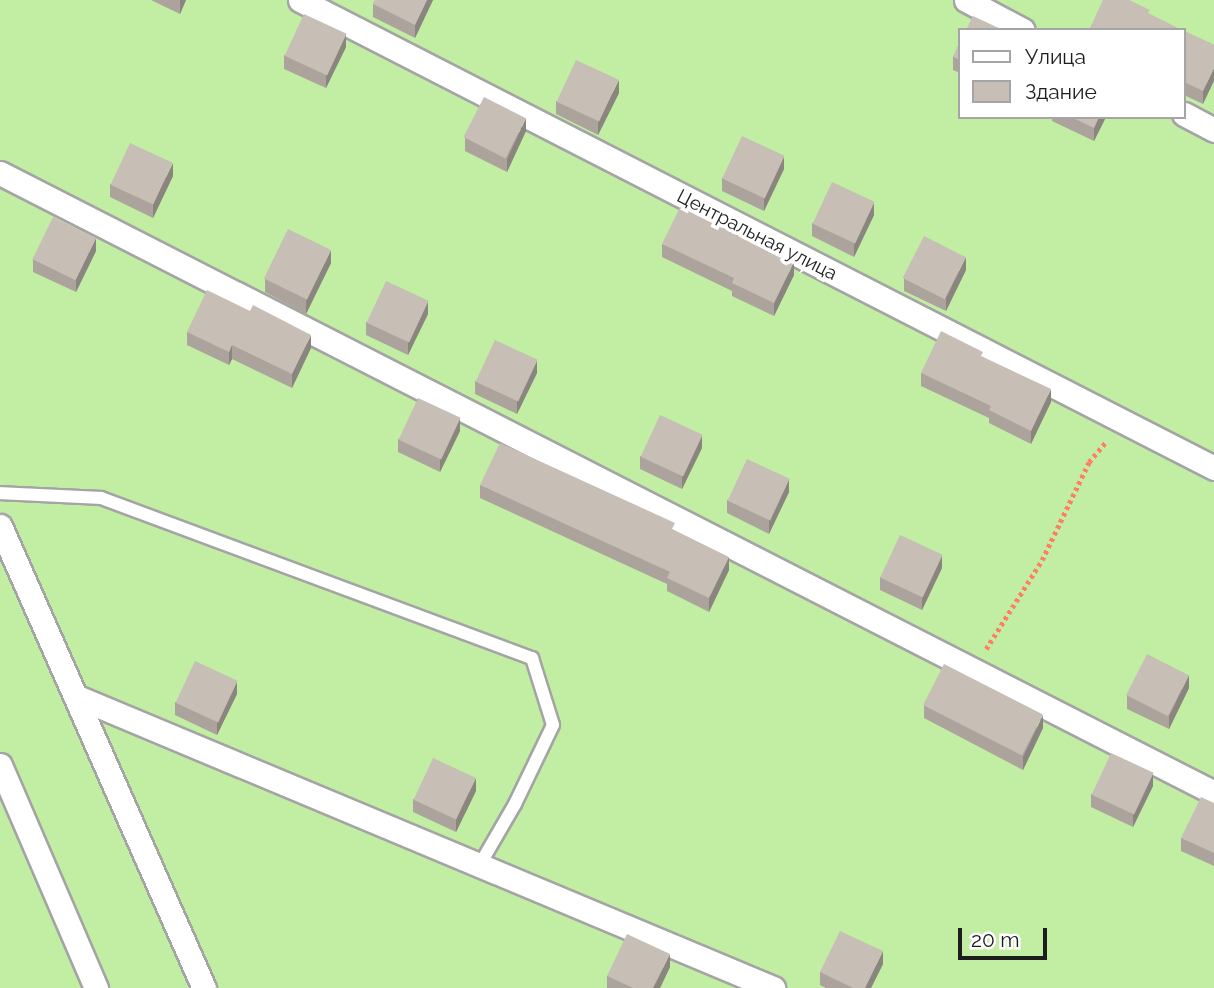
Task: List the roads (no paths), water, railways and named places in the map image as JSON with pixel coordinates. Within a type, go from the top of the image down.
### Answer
[{"type":"street","name":"Центральная улица","points":[[300,0],[1214,468]]},
{"type":"street","points":[[966,0],[1019,28]]},
{"type":"street","points":[[1186,115],[1214,130]]},
{"type":"street","points":[[0,173],[984,678],[1214,793]]},
{"type":"street","points":[[0,526],[204,988]]},
{"type":"street","points":[[75,696],[773,988]]},
{"type":"street","points":[[0,765],[96,988]]},
{"type":"lane","points":[[0,493],[101,498],[533,658],[553,725],[515,804],[479,866]]}]
